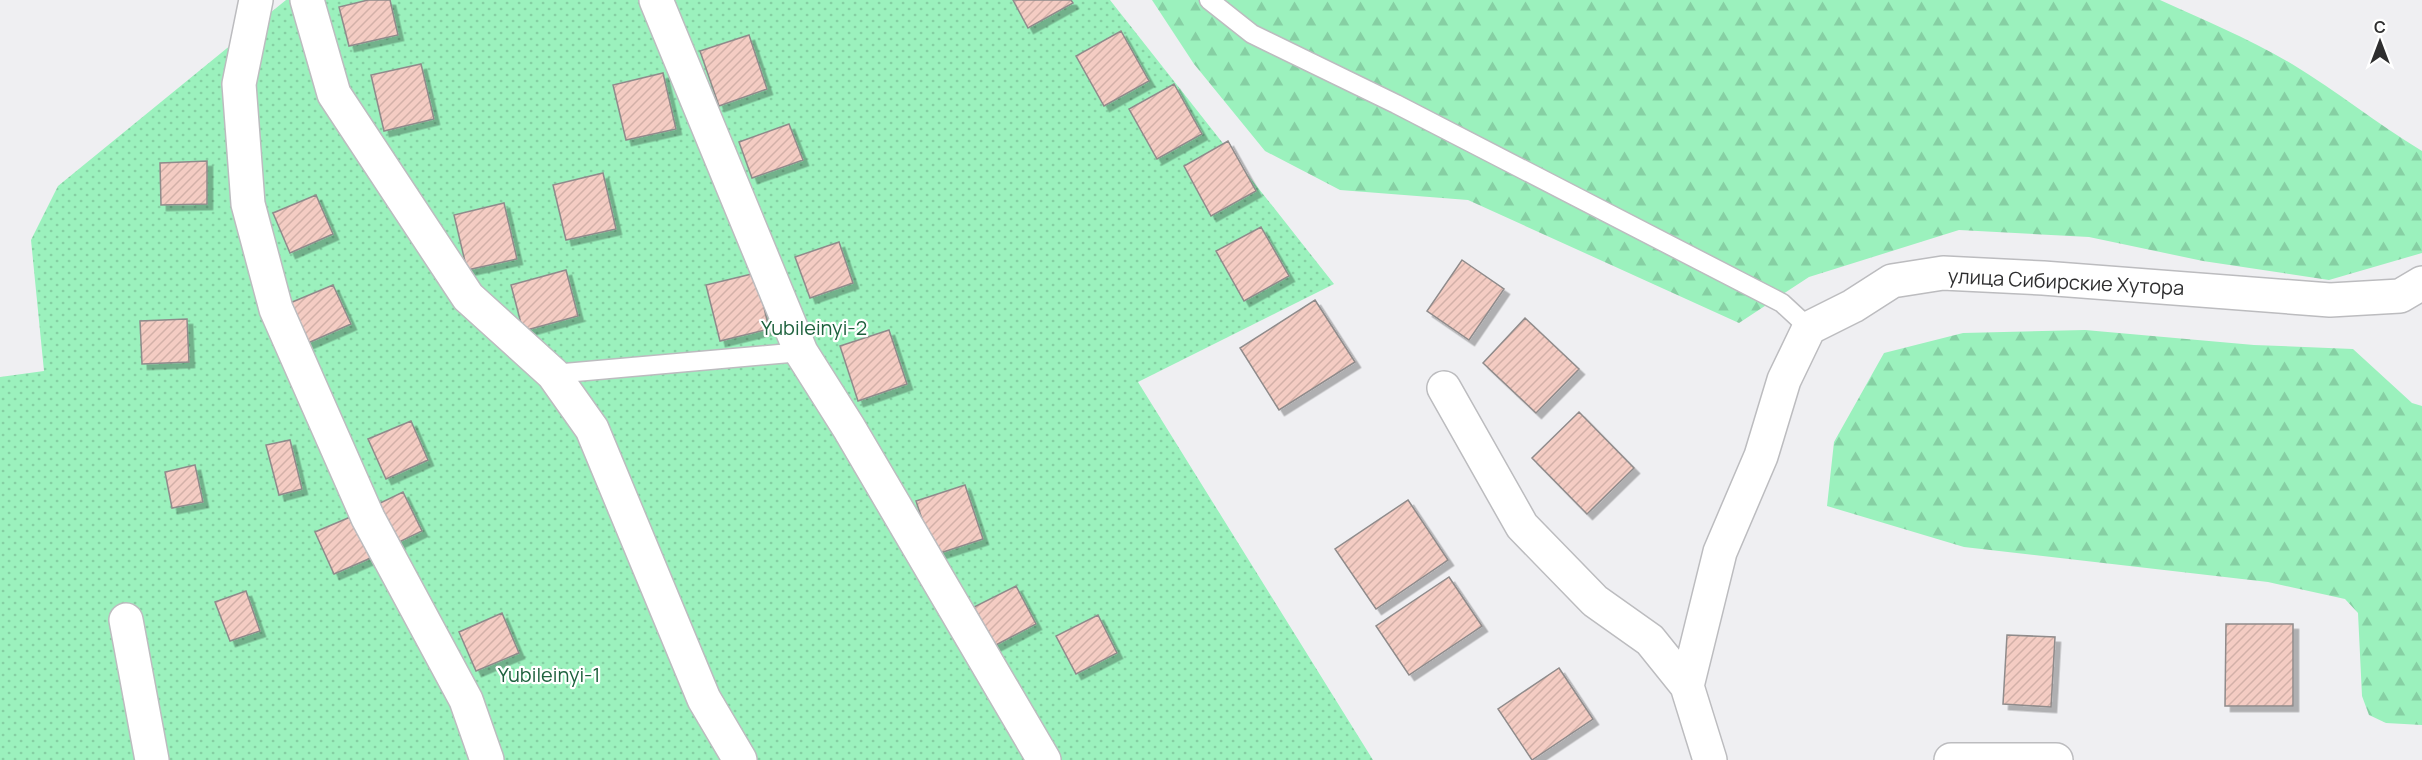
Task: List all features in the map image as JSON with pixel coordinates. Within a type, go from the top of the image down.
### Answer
[{"type":"street","points":[[256,0],[239,84],[248,204],[276,309],[368,518],[466,700],[487,760]]},
{"type":"street","points":[[307,0],[334,94],[468,297],[553,375],[592,429],[704,699],[740,760]]},
{"type":"street","points":[[656,0],[801,352],[855,438],[1044,760]]},
{"type":"street","name":"улица Сибирские Хутора","points":[[1809,328],[1853,306],[1892,281],[1943,273],[2043,278],[2330,300],[2400,296],[2422,283]]},
{"type":"street","points":[[1687,686],[1720,552],[1761,456],[1784,380],[1809,328]]},
{"type":"street","points":[[1444,388],[1522,526],[1595,601],[1650,640],[1687,686],[1710,760]]},
{"type":"street","points":[[126,620],[152,760]]},
{"type":"street","points":[[1950,760],[2056,760]]},
{"type":"lane","points":[[1209,0],[1252,34],[1396,104],[1782,303],[1809,328]]},
{"type":"lane","points":[[553,375],[801,352]]},
{"type":"green space","name":"Yubileinyi-2","points":[[286,0],[1110,0],[1334,284],[1138,382],[1373,760],[0,760],[0,377],[44,371],[31,240],[58,186]]},
{"type":"green space","points":[[1152,0],[2160,0],[2243,38],[2292,64],[2422,151],[2422,253],[2329,280],[2203,261],[2089,237],[1959,230],[1809,277],[1739,323],[1468,200],[1340,190],[1265,151],[1194,64]]},
{"type":"green space","points":[[2085,330],[2254,345],[2353,349],[2412,403],[2422,406],[2422,725],[2386,723],[2369,715],[2362,696],[2358,613],[2345,599],[2268,582],[1964,547],[1827,506],[1834,442],[1884,353],[1963,333]]},
{"type":"building","points":[[368,0],[390,0],[398,35],[349,46],[339,7]]},
{"type":"building","points":[[1013,0],[1071,0],[1073,3],[1028,28]]},
{"type":"building","points":[[1121,31],[1149,81],[1104,106],[1076,56]]},
{"type":"building","points":[[749,35],[767,89],[719,106],[700,51]]},
{"type":"building","points":[[421,64],[434,119],[384,131],[371,75]]},
{"type":"building","points":[[663,73],[676,129],[626,140],[613,85]]},
{"type":"building","points":[[1174,84],[1202,134],[1157,159],[1129,109]]},
{"type":"building","points":[[789,124],[803,160],[752,178],[739,142]]},
{"type":"building","points":[[1228,141],[1256,191],[1211,216],[1184,166]]},
{"type":"building","points":[[207,161],[207,204],[161,205],[160,163]]},
{"type":"building","points":[[603,173],[616,229],[566,240],[553,185]]},
{"type":"building","points":[[316,195],[333,234],[290,253],[273,213]]},
{"type":"building","points":[[504,203],[517,259],[467,270],[454,215]]},
{"type":"building","points":[[1261,227],[1289,276],[1244,301],[1216,251]]},
{"type":"building","points":[[839,242],[853,283],[810,298],[795,257]]},
{"type":"building","points":[[1462,260],[1504,289],[1469,340],[1427,311]]},
{"type":"building","points":[[566,270],[578,316],[523,331],[511,285]]},
{"type":"building","points":[[756,273],[769,329],[720,341],[706,285]]},
{"type":"building","points":[[333,285],[351,324],[308,343],[290,303]]},
{"type":"building","points":[[1315,300],[1355,362],[1279,410],[1240,348]]},
{"type":"building","points":[[1525,318],[1579,369],[1536,413],[1483,363]]},
{"type":"building","points":[[187,319],[189,362],[142,364],[140,321]]},
{"type":"building","points":[[889,330],[907,384],[858,401],[840,346]]},
{"type":"building","points":[[1579,412],[1634,468],[1587,514],[1532,458]]},
{"type":"building","points":[[411,421],[428,460],[386,479],[368,439]]},
{"type":"building","points":[[290,440],[302,489],[279,495],[266,445]]},
{"type":"building","points":[[195,465],[203,502],[172,508],[165,472]]},
{"type":"building","points":[[965,485],[983,539],[934,555],[916,501]]},
{"type":"building","points":[[403,492],[422,531],[395,544],[376,505]]},
{"type":"building","points":[[1408,500],[1448,560],[1376,609],[1335,549]]},
{"type":"building","points":[[355,515],[373,557],[334,574],[315,532]]},
{"type":"building","points":[[1449,577],[1482,626],[1409,675],[1376,626]]},
{"type":"building","points":[[1016,586],[1036,624],[994,646],[974,607]]},
{"type":"building","points":[[246,591],[260,631],[230,641],[215,602]]},
{"type":"building","points":[[502,613],[519,653],[476,671],[459,632]]},
{"type":"building","points":[[1098,615],[1117,653],[1076,674],[1056,636]]},
{"type":"building","points":[[2226,624],[2293,624],[2293,706],[2225,706]]},
{"type":"building","points":[[2007,635],[2055,637],[2051,707],[2003,704]]},
{"type":"building","points":[[1559,668],[1593,719],[1532,760],[1498,709]]},
{"type":"park label","name":"Yubileinyi-1","points":[[549,675]]}]
